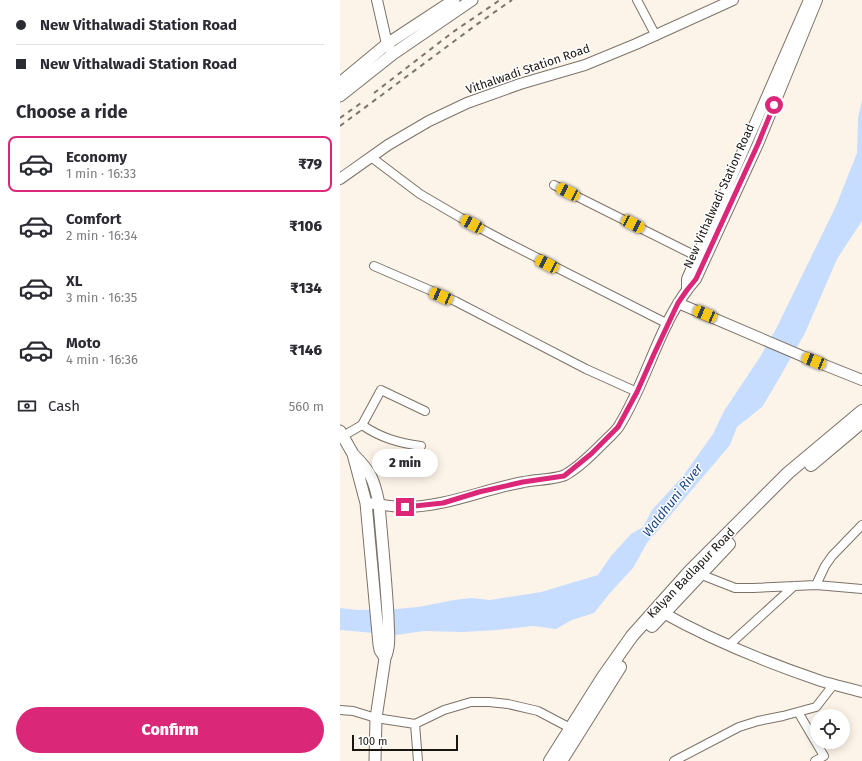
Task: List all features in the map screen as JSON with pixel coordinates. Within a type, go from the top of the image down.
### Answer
[{"type":"main road","points":[[340,84],[387,44],[454,0]]},
{"type":"main road","points":[[340,96],[393,54],[472,0]]},
{"type":"main road","name":"Kalyan Badlapur Road","points":[[550,761],[564,756],[575,730],[603,677],[632,636],[660,611],[788,473],[862,411]]},
{"type":"main road","name":"Kalyan Badlapur Road","points":[[695,572],[795,478],[862,422]]},
{"type":"main road","points":[[342,434],[353,454],[366,503],[376,599],[384,645]]},
{"type":"main road","points":[[353,454],[368,470],[377,491],[387,598],[384,645],[380,650],[385,658],[376,718],[375,761]]},
{"type":"street","points":[[377,0],[387,44],[393,54]]},
{"type":"street","points":[[637,0],[656,36]]},
{"type":"street","name":"Vithalwadi Station Road","points":[[340,179],[371,157],[429,121],[467,103],[520,84],[585,65],[656,36],[733,0]]},
{"type":"street","name":"New Vithalwadi Station Road","points":[[366,503],[405,507],[443,503],[479,492],[523,482],[564,476],[591,454],[618,427],[637,392],[678,303],[696,279],[701,259],[735,184],[809,0]]},
{"type":"street","name":"New Vithalwadi Station Road","points":[[735,184],[758,144],[817,0]]},
{"type":"street","points":[[371,157],[420,194],[461,218],[668,324]]},
{"type":"street","points":[[554,185],[701,259]]},
{"type":"street","points":[[374,266],[455,302],[586,369],[637,392]]},
{"type":"street","points":[[678,303],[862,380]]},
{"type":"street","points":[[342,434],[362,425],[381,390],[425,412]]},
{"type":"street","points":[[362,425],[372,432],[390,440],[421,446]]},
{"type":"street","points":[[816,585],[825,566],[832,556],[862,526]]},
{"type":"street","points":[[695,572],[735,588],[816,585],[862,589]]},
{"type":"street","points":[[729,645],[794,586]]},
{"type":"street","points":[[660,611],[761,659],[822,681],[862,692]]},
{"type":"street","points":[[674,761],[739,727],[816,707],[834,684]]},
{"type":"street","points":[[340,710],[376,718],[415,724],[444,710],[470,702],[489,702],[526,708],[548,716],[575,730]]},
{"type":"street","points":[[798,712],[824,756],[815,761]]},
{"type":"street","points":[[415,724],[418,761]]},
{"type":"water","name":"Waldhuni River","points":[[862,100],[862,221],[837,259],[805,333],[762,407],[737,427],[730,445],[647,543],[633,568],[594,613],[572,620],[556,629],[533,626],[463,632],[424,631],[396,635],[340,630],[340,608],[358,610],[396,609],[418,607],[471,598],[490,600],[541,592],[598,575],[611,556],[631,534],[643,527],[652,510],[683,476],[713,434],[724,411],[760,357],[776,329],[836,206],[857,153],[858,118]]},
{"type":"railway","points":[[374,93],[453,32],[500,0]]},
{"type":"railway","points":[[340,126],[512,0]]},
{"type":"railway","points":[[340,118],[361,103]]},
{"type":"route","points":[[405,507],[443,503],[479,492],[523,482],[564,476],[591,454],[618,427],[637,392],[678,303],[696,279],[758,144],[774,105]]}]
